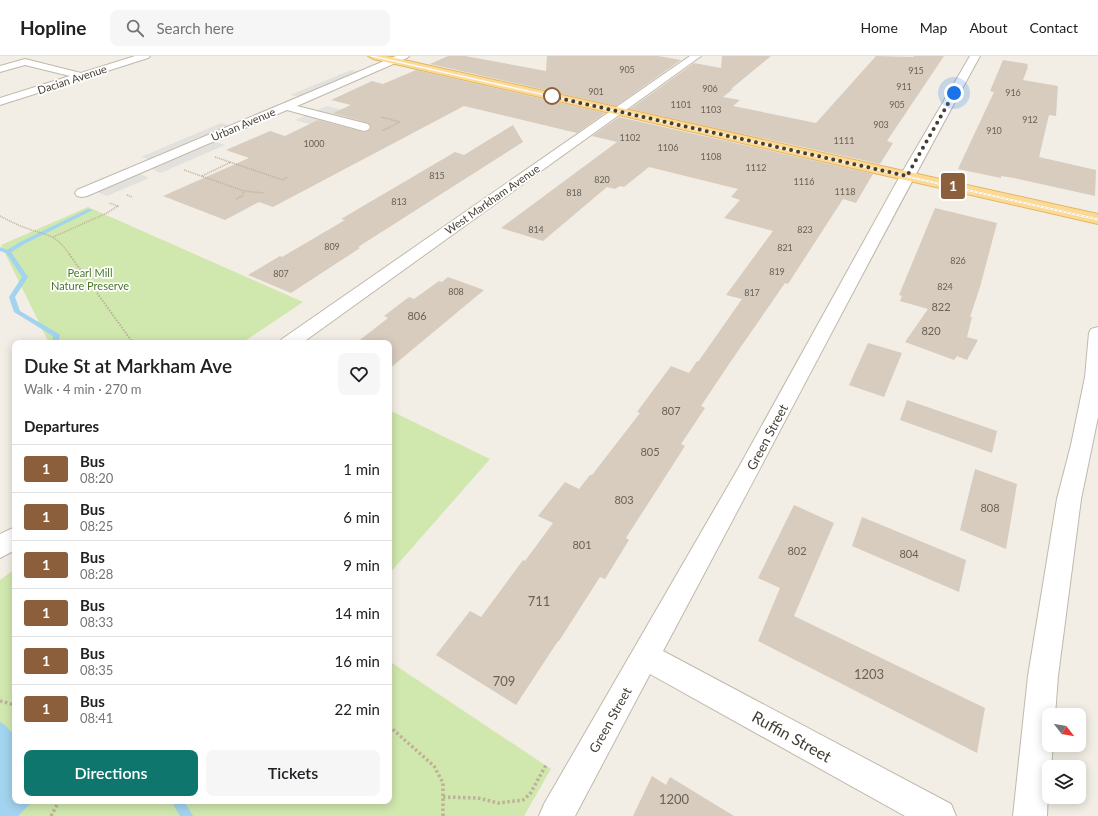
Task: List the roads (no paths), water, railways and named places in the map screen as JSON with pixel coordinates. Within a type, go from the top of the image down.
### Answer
[{"type":"main road","points":[[373,56],[399,58],[619,110],[1098,219]]},
{"type":"street","points":[[38,56],[94,72]]},
{"type":"street","name":"Dacian Avenue","points":[[0,102],[145,56]]},
{"type":"street","name":"West Markham Avenue","points":[[293,340],[696,56]]},
{"type":"street","name":"Green Street","points":[[556,816],[747,472],[907,176],[975,56]]},
{"type":"street","name":"Urban Avenue","points":[[82,193],[399,58]]},
{"type":"street","points":[[0,69],[25,62],[81,76]]},
{"type":"street","points":[[286,106],[364,127]]},
{"type":"street","points":[[313,113],[330,106]]},
{"type":"street","points":[[1030,816],[1043,676],[1069,499],[1082,445],[1095,377],[1098,333]]},
{"type":"street","points":[[0,547],[12,539]]},
{"type":"street","name":"Ruffin Street","points":[[645,656],[939,816]]},
{"type":"water","points":[[0,722],[12,733],[12,804],[30,804],[18,816],[0,816]]},
{"type":"waterway","points":[[8,252],[24,242],[90,210]]},
{"type":"waterway","points":[[0,249],[8,252]]},
{"type":"waterway","points":[[8,252],[25,277],[12,297],[17,312],[57,335],[56,340]]},
{"type":"waterway","points":[[179,804],[187,816]]},
{"type":"park label","name":"Pearl Mill Nature Preserve","points":[[90,278]]}]
